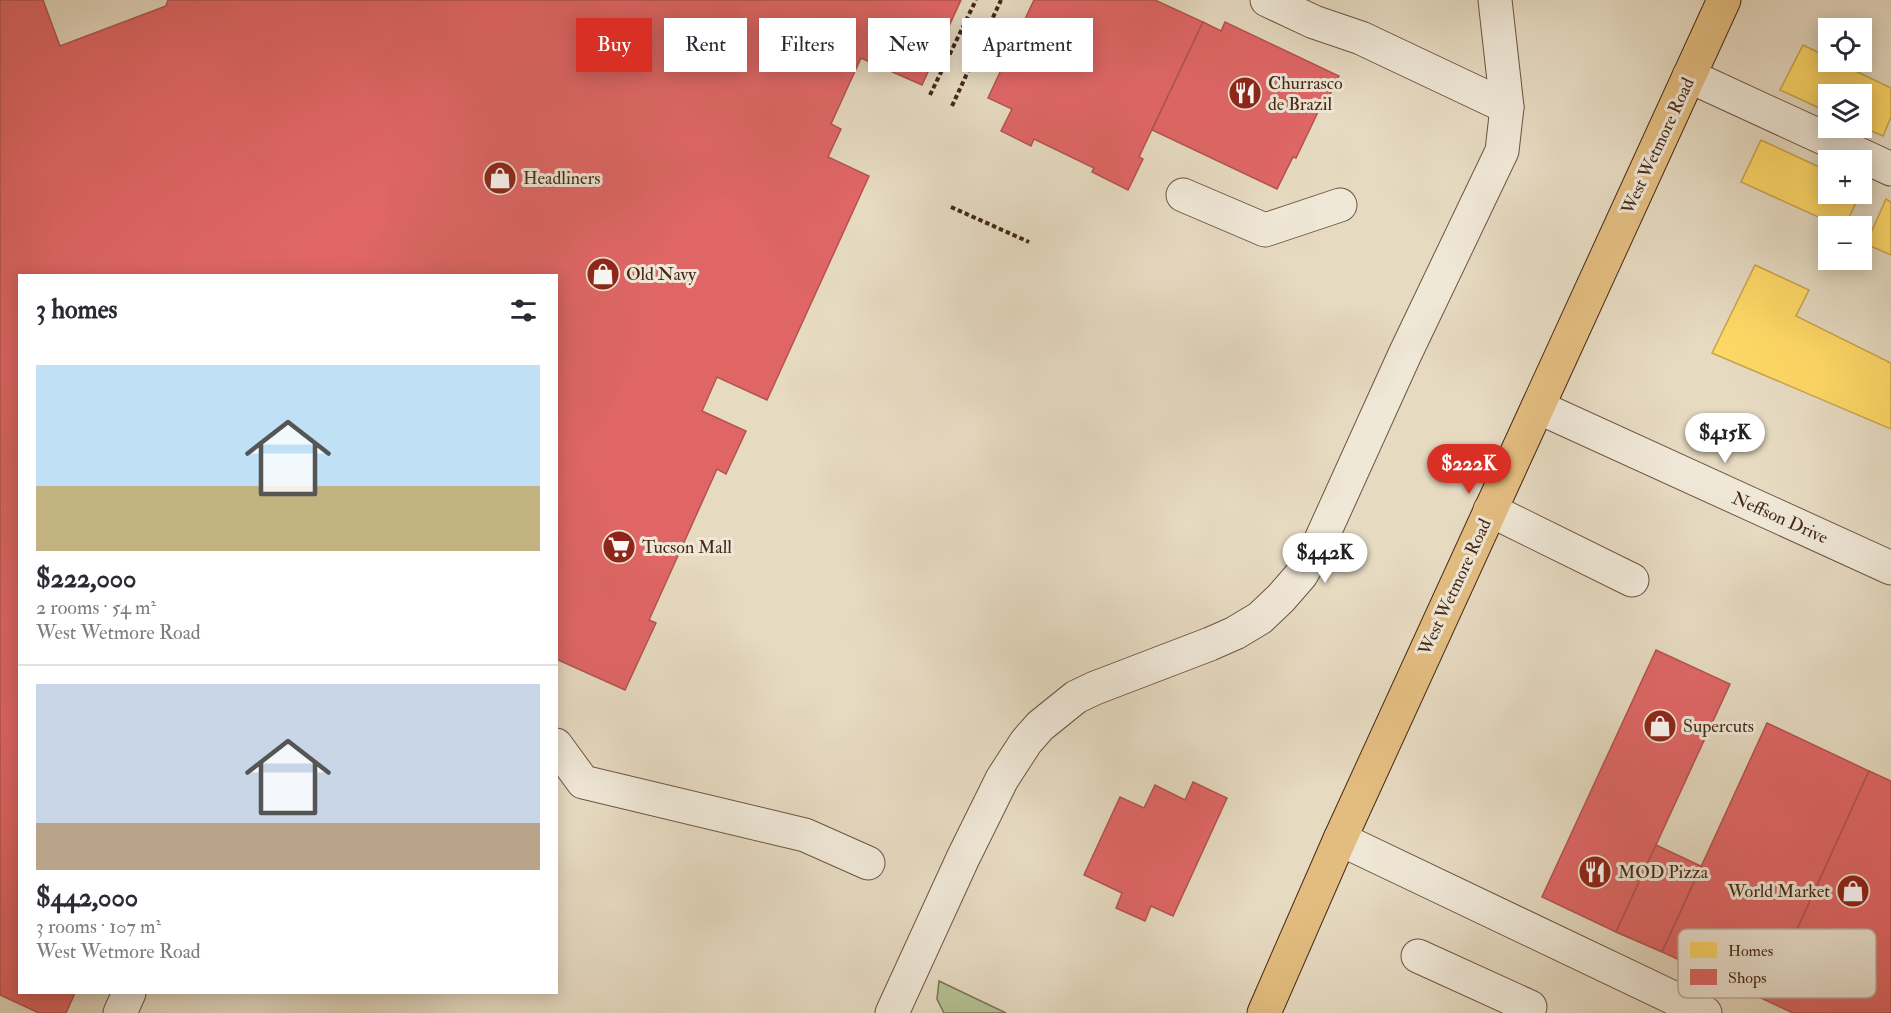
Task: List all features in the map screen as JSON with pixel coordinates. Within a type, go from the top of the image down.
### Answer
[{"type":"main road","name":"West Wetmore Road","points":[[1264,1013],[1340,839],[1724,0]]},
{"type":"street","points":[[1266,0],[1314,22],[1360,38],[1401,56],[1507,107]]},
{"type":"street","points":[[892,1013],[1002,779],[1026,742],[1040,726],[1076,697],[1235,633],[1260,618],[1301,575],[1319,544],[1502,151],[1507,107],[1495,0]]},
{"type":"street","points":[[1689,76],[1891,169]]},
{"type":"street","points":[[1183,195],[1265,230],[1340,205]]},
{"type":"street","name":"Neffson Drive","points":[[1538,407],[1891,568]]},
{"type":"street","points":[[1490,510],[1632,580]]},
{"type":"street","points":[[558,748],[583,782],[805,835],[868,863]]},
{"type":"street","points":[[1340,839],[1706,1013]]},
{"type":"street","points":[[1418,956],[1530,1007]]},
{"type":"street","points":[[120,1013],[129,994]]},
{"type":"path","points":[[930,95],[976,0]]},
{"type":"path","points":[[952,106],[1001,0]]},
{"type":"path","points":[[951,207],[1029,242]]},
{"type":"green space","points":[[939,981],[1006,1013],[944,1013],[937,999]]},
{"type":"building: Homes","points":[[1803,45],[1818,52],[1818,72],[1858,72],[1891,88],[1891,117],[1883,136],[1872,131],[1872,84],[1818,84],[1818,107],[1780,90]]},
{"type":"building: Homes","points":[[1761,140],[1818,166],[1818,204],[1855,204],[1850,216],[1818,217],[1741,182]]},
{"type":"building: Homes","points":[[1886,199],[1891,202],[1891,255],[1872,247],[1872,230]]},
{"type":"building: Homes","points":[[1755,265],[1809,290],[1796,316],[1891,363],[1891,429],[1712,353]]},
{"type":"building: Shops","name":"Tucson Mall","points":[[0,0],[43,0],[60,46],[166,6],[168,0],[961,0],[950,24],[950,18],[868,18],[868,61],[861,58],[856,69],[856,18],[759,18],[759,72],[855,72],[831,124],[841,129],[828,157],[869,176],[767,400],[717,377],[702,411],[746,431],[726,474],[717,469],[649,620],[656,623],[625,690],[558,660],[558,274],[18,274],[18,994],[75,994],[66,1013],[39,1013],[0,995]]},
{"type":"building: Shops","points":[[1034,0],[1155,0],[1203,22],[1139,157],[1143,159],[1128,190],[1092,172],[1094,168],[1034,139],[1031,146],[1001,131],[1012,109],[988,98],[1000,72],[1093,72],[1093,18],[1026,18]]},
{"type":"building: Shops","points":[[1203,22],[1221,31],[1225,22],[1339,76],[1322,111],[1319,110],[1296,158],[1293,157],[1277,189],[1152,130]]},
{"type":"building: Shops","name":"Tucson Mall","points":[[893,72],[928,72],[922,85]]},
{"type":"building: Shops","points":[[1656,650],[1730,684],[1616,932],[1542,897]]},
{"type":"building: Shops","points":[[1767,723],[1869,771],[1797,929],[1678,929],[1678,959],[1662,952]]},
{"type":"building: Shops","name":"World Market","points":[[1869,771],[1891,781],[1891,1013],[1793,1013],[1765,1000],[1766,998],[1876,998],[1876,929],[1797,929]]},
{"type":"building: Shops","points":[[1193,782],[1227,798],[1173,916],[1151,906],[1145,921],[1116,908],[1122,893],[1084,875],[1120,797],[1144,808],[1155,785],[1185,800]]},
{"type":"building: Shops","points":[[1656,845],[1701,866],[1662,952],[1616,932]]},
{"type":"place","name":"Churrasco de Brazil","points":[[1245,93]]},
{"type":"place","name":"Headliners","points":[[500,178]]},
{"type":"place","name":"Old Navy","points":[[603,274]]},
{"type":"place","name":"Tucson Mall","points":[[619,547]]},
{"type":"place","name":"Supercuts","points":[[1660,726]]},
{"type":"place","name":"MOD Pizza","points":[[1595,872]]},
{"type":"place","name":"World Market","points":[[1853,891]]}]
